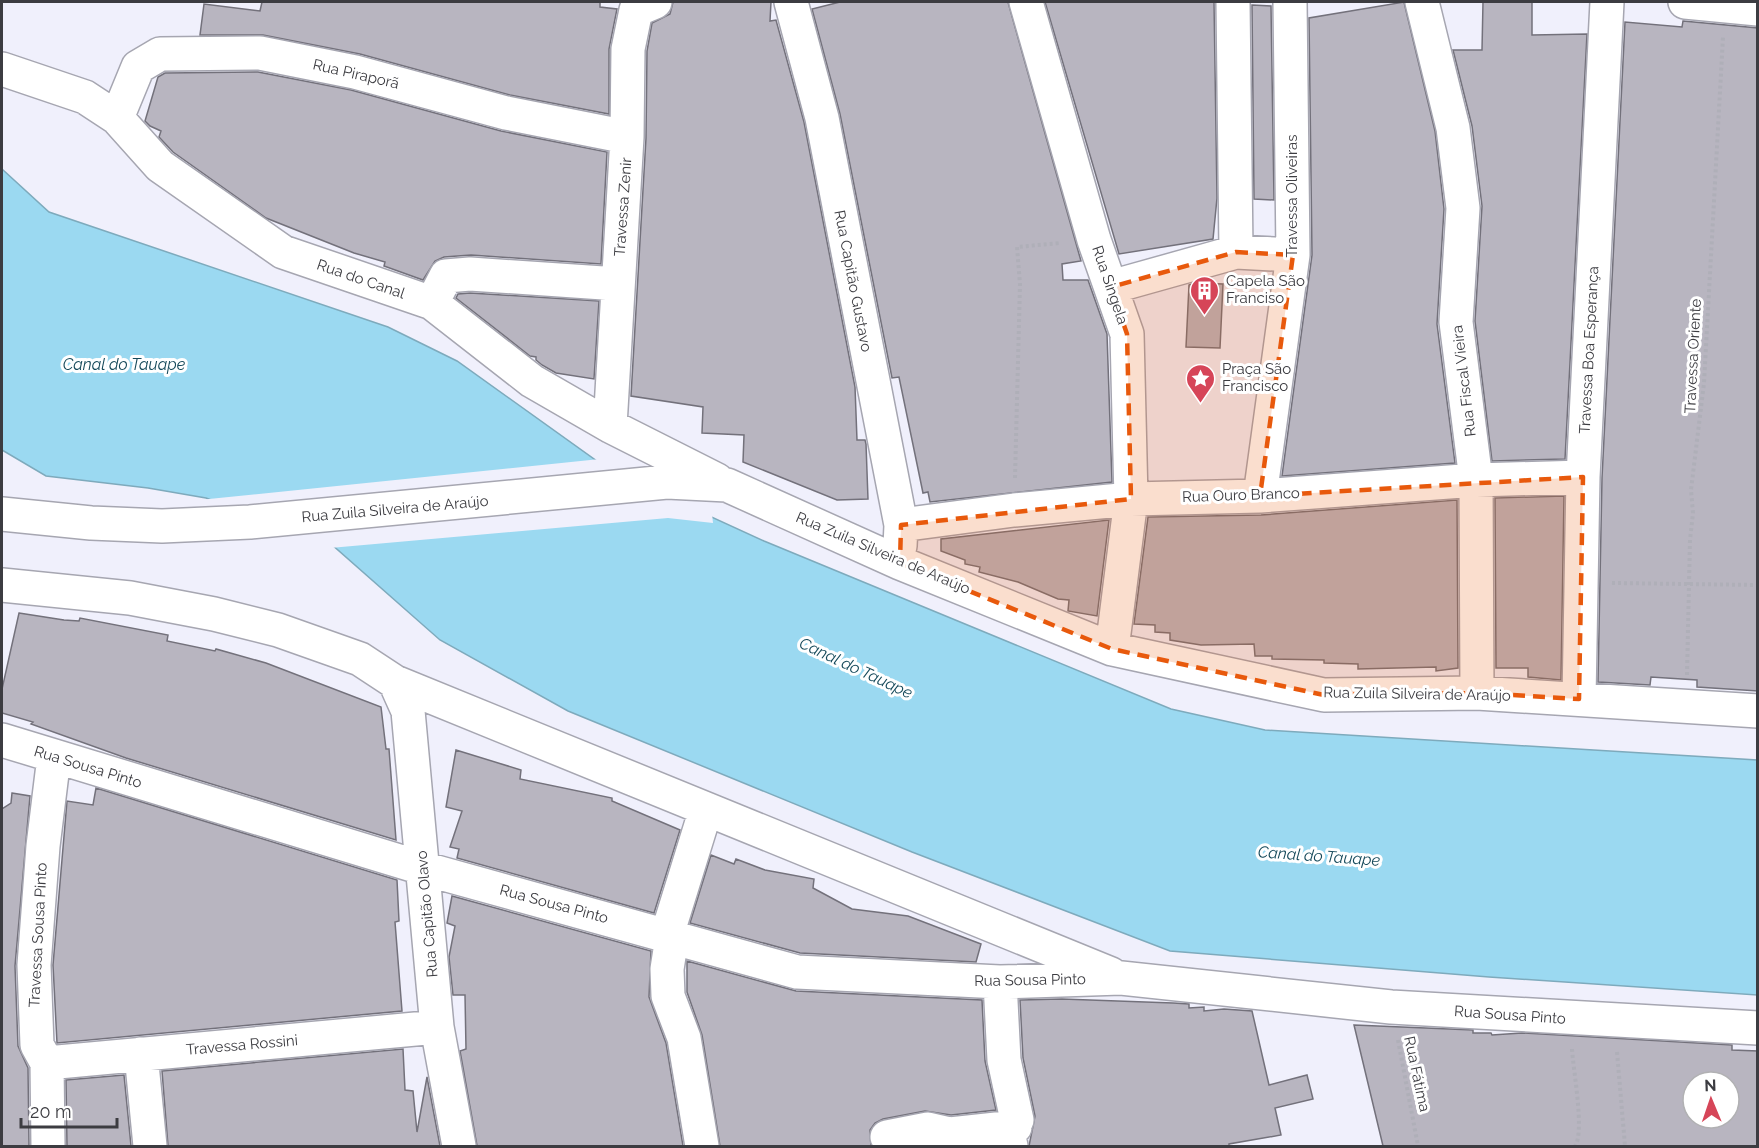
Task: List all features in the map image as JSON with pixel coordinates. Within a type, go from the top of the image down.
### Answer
[{"type":"street","name":"Travessa Zenir","points":[[610,426],[627,137],[628,49],[636,10],[655,2]]},
{"type":"street","name":"Rua Capitão Gustavo","points":[[791,2],[822,118],[901,525],[900,563]]},
{"type":"street","name":"Rua Singela","points":[[1026,2],[1094,240],[1127,334],[1131,499],[1112,649]]},
{"type":"street","points":[[1233,2],[1236,252]]},
{"type":"street","name":"Travessa Oliveiras","points":[[1260,496],[1293,255],[1290,2]]},
{"type":"street","name":"Rua Fiscal Vieira","points":[[1422,2],[1453,128],[1464,208],[1456,322],[1476,480],[1477,693]]},
{"type":"street","name":"Travessa Boa Esperança","points":[[1578,699],[1583,477],[1607,2]]},
{"type":"street","points":[[1685,2],[1758,9]]},
{"type":"street","name":"Rua Piraporã","points":[[117,118],[138,67],[160,54],[260,53],[355,72],[506,112],[627,137]]},
{"type":"street","name":"Rua do Canal","points":[[2,69],[85,97],[117,118],[160,166],[283,252],[432,303],[532,381],[610,426],[727,484]]},
{"type":"street","points":[[1111,287],[1236,252],[1293,255]]},
{"type":"street","points":[[432,303],[446,276],[618,284]]},
{"type":"street","name":"Rua Ouro Branco","points":[[901,525],[1014,510],[1131,499],[1260,496],[1476,480],[1583,477]]},
{"type":"street","name":"Rua Zuila Silveira de Araújo","points":[[2,514],[103,524],[162,525],[250,522],[668,482],[727,484],[900,563],[1112,649],[1323,695],[1477,693],[1758,711]]},
{"type":"street","name":"Rua Sousa Pinto","points":[[2,585],[130,598],[214,614],[278,630],[360,659],[395,682],[1120,978]]},
{"type":"street","name":"Rua Capitão Olavo","points":[[395,682],[408,711],[437,1027],[459,1146]]},
{"type":"street","name":"Rua Sousa Pinto","points":[[2,740],[422,868],[797,972],[1000,982],[1120,978],[1391,1007],[1569,1019],[1758,1028]]},
{"type":"street","name":"Travessa Sousa Pinto","points":[[48,1146],[46,1064],[37,1045],[34,965],[43,846],[54,757]]},
{"type":"street","points":[[702,1146],[684,1038],[668,996],[667,969],[669,936],[706,809]]},
{"type":"street","points":[[887,1137],[928,1129],[950,1134],[1013,1137],[1017,1120],[1004,1060],[1000,982]]},
{"type":"street","name":"Travessa Rossini","points":[[46,1064],[437,1027]]},
{"type":"street","points":[[141,1054],[150,1146]]},
{"type":"path","name":"Travessa Oriente","points":[[1685,706],[1691,584],[1690,540],[1693,513],[1691,490],[1704,383],[1725,6]]},
{"type":"path","points":[[1014,510],[1020,284],[1017,247],[1094,240]]},
{"type":"path","points":[[1581,583],[1758,585]]},
{"type":"path","name":"Rua Fátima","points":[[1391,1007],[1418,1146]]},
{"type":"path","points":[[1569,1019],[1578,1125],[1578,1142],[1575,1146]]},
{"type":"path","points":[[1612,1021],[1620,1073],[1625,1146]]},
{"type":"highlighted area","points":[[1236,252],[1293,255],[1260,496],[1583,477],[1579,699],[1477,693],[1324,695],[1112,649],[900,563],[901,525],[1131,499],[1127,334],[1111,287]]},
{"type":"water","name":"Canal do Tauape","points":[[2,169],[49,212],[388,327],[457,361],[611,471],[764,541],[1171,709],[1265,730],[1757,760],[1757,995],[1489,977],[1170,951],[912,852],[568,711],[440,640],[331,544],[206,498],[148,488],[46,476],[2,450]]},
{"type":"pier","points":[[600,459],[613,468],[712,514],[713,523],[668,518],[330,548],[199,500]]},
{"type":"building","points":[[262,2],[600,2],[600,7],[617,9],[609,49],[609,114],[510,95],[360,54],[263,35],[200,35],[204,4],[260,11]]},
{"type":"building","points":[[673,2],[771,2],[770,21],[776,20],[804,122],[855,387],[857,440],[865,440],[866,444],[868,499],[837,500],[743,462],[744,435],[702,433],[703,407],[631,396],[646,138],[647,51],[652,23],[670,14]]},
{"type":"building","points":[[840,2],[1008,2],[1081,261],[1062,264],[1063,280],[1088,280],[1107,334],[1112,482],[930,502],[928,492],[923,493],[899,377],[892,378],[840,114],[812,9]]},
{"type":"building","points":[[1045,2],[1214,2],[1217,198],[1213,239],[1119,254]]},
{"type":"building","points":[[1404,2],[1435,131],[1444,209],[1437,324],[1455,463],[1282,476],[1312,255],[1309,18]]},
{"type":"building","points":[[1483,2],[1532,2],[1532,35],[1587,34],[1565,459],[1492,461],[1475,321],[1482,206],[1472,126],[1453,50],[1482,50]]},
{"type":"building","points":[[1252,5],[1271,6],[1274,200],[1254,199]]},
{"type":"building","points":[[1683,21],[1758,28],[1758,691],[1697,687],[1697,680],[1651,677],[1650,685],[1598,682],[1602,478],[1625,22],[1682,27]]},
{"type":"building","points":[[258,72],[351,90],[501,131],[607,152],[601,264],[471,255],[444,257],[435,261],[423,280],[384,266],[385,262],[354,253],[266,218],[173,152],[159,137],[161,131],[145,121],[158,77],[165,73]]},
{"type":"building","name":"Capela São Franciso","points":[[1194,283],[1223,284],[1220,348],[1186,347],[1189,285]]},
{"type":"building","points":[[458,294],[599,301],[594,379],[556,373],[542,365],[536,357],[530,356],[456,298]]},
{"type":"building","points":[[1564,496],[1561,680],[1528,677],[1528,668],[1496,668],[1495,498]]},
{"type":"building","points":[[1457,500],[1458,668],[1436,671],[1436,667],[1358,669],[1358,664],[1324,663],[1324,660],[1272,659],[1272,656],[1255,656],[1254,644],[1201,645],[1170,640],[1170,633],[1155,632],[1155,625],[1134,624],[1148,517],[1261,515]]},
{"type":"building","points":[[1109,520],[1097,616],[1068,611],[1069,600],[1058,599],[1018,582],[979,572],[980,567],[965,564],[965,560],[941,551],[941,539]]},
{"type":"building","points":[[19,613],[64,620],[79,621],[80,618],[168,635],[167,641],[215,651],[216,649],[266,663],[381,707],[386,749],[389,749],[396,840],[126,758],[31,724],[33,722],[2,713],[2,689]]},
{"type":"building","points":[[456,750],[521,770],[520,779],[612,798],[612,801],[680,830],[654,913],[457,858],[459,849],[450,847],[462,811],[446,807]]},
{"type":"building","points":[[96,788],[397,880],[399,921],[395,922],[402,1011],[57,1043],[53,965],[67,801],[93,805]]},
{"type":"building","points":[[12,793],[30,796],[15,966],[18,1046],[28,1068],[29,1146],[2,1146],[2,809],[11,803]]},
{"type":"building","points":[[711,855],[734,864],[736,859],[765,870],[814,879],[813,888],[852,909],[908,916],[981,944],[976,962],[800,953],[690,923]]},
{"type":"building","points":[[452,896],[651,951],[649,997],[666,1043],[683,1146],[477,1146],[460,1051],[466,1049],[465,995],[453,995],[449,957],[455,926],[447,923]]},
{"type":"building","points":[[687,961],[796,991],[982,1000],[985,1061],[996,1110],[951,1115],[925,1111],[883,1119],[875,1123],[870,1130],[871,1146],[720,1146],[702,1035],[687,992]]},
{"type":"building","points":[[1062,999],[1189,1004],[1189,1008],[1204,1007],[1204,1011],[1224,1009],[1252,1011],[1269,1085],[1307,1075],[1313,1099],[1275,1108],[1281,1135],[1229,1144],[1229,1146],[1029,1146],[1035,1116],[1023,1058],[1020,1000]]},
{"type":"building","points":[[1354,1025],[1473,1030],[1473,1033],[1491,1033],[1492,1035],[1522,1033],[1732,1045],[1732,1050],[1758,1051],[1758,1146],[1383,1146]]},
{"type":"building","points":[[403,1049],[405,1090],[413,1091],[417,1132],[427,1077],[440,1146],[168,1146],[162,1071]]},
{"type":"building","points":[[124,1075],[131,1146],[67,1146],[66,1080]]},
{"type":"place","name":"Capela São Franciso","points":[[1205,316]]},
{"type":"place","name":"Praça São Francisco","points":[[1201,404]]}]
